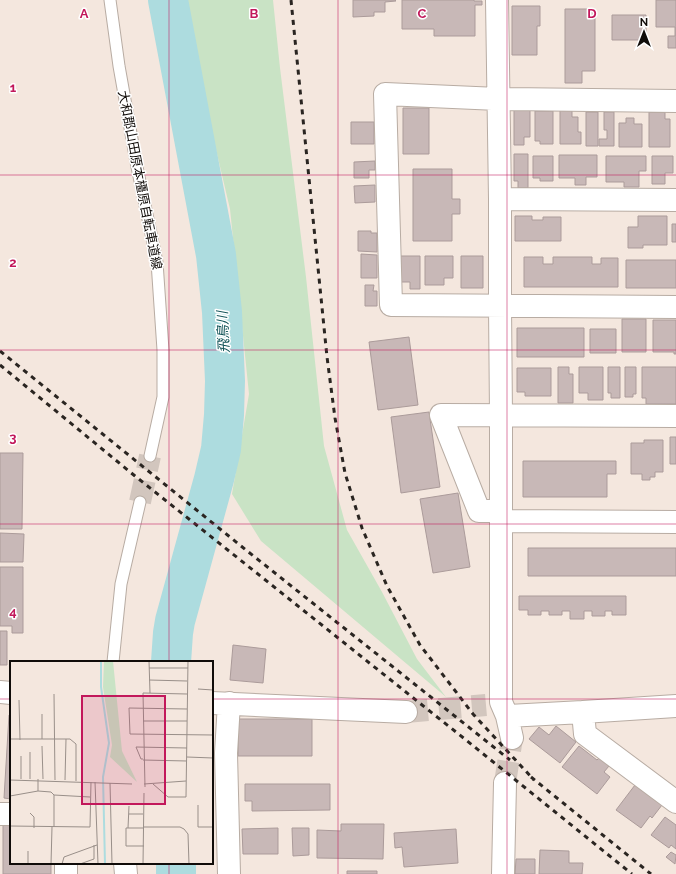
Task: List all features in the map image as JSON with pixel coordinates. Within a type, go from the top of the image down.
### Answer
[{"type":"street","points":[[496,0],[500,199],[501,415],[498,707],[512,738]]},
{"type":"street","points":[[676,101],[498,100],[386,94],[391,305],[676,307]]},
{"type":"street","points":[[500,199],[676,200]]},
{"type":"street","points":[[676,416],[441,415],[480,511],[501,516],[676,522]]},
{"type":"street","points":[[0,692],[10,693]]},
{"type":"street","points":[[229,874],[226,754],[219,703],[406,712]]},
{"type":"street","points":[[498,707],[583,712],[676,706]]},
{"type":"street","points":[[583,712],[585,734],[676,802]]},
{"type":"street","points":[[503,874],[505,783]]},
{"type":"lane","name":"大和郡山田原本橿原自転車道線","points":[[110,0],[119,66],[137,167],[157,262],[163,350],[163,397],[150,456]]},
{"type":"lane","points":[[113,661],[121,584],[140,502]]},
{"type":"green space","points":[[183,0],[273,0],[306,277],[324,446],[347,530],[417,659],[446,697],[261,541],[232,494],[249,394],[230,209],[186,22]]},
{"type":"building","points":[[353,0],[396,1],[385,2],[385,12],[374,12],[374,16],[353,17]]},
{"type":"building","points":[[402,0],[482,1],[482,5],[475,5],[475,36],[434,36],[434,29],[402,29]]},
{"type":"building","points":[[656,0],[676,0],[676,48],[668,48],[668,36],[675,36],[675,27],[656,27]]},
{"type":"building","points":[[512,6],[540,6],[540,26],[537,26],[537,55],[512,55]]},
{"type":"building","points":[[565,9],[595,9],[595,71],[582,71],[582,83],[565,83]]},
{"type":"building","points":[[612,15],[646,15],[646,40],[612,40]]},
{"type":"building","points":[[403,108],[429,108],[429,154],[403,154]]},
{"type":"building","points":[[514,110],[530,110],[530,137],[524,137],[524,145],[514,145]]},
{"type":"building","points":[[560,110],[572,110],[572,117],[578,117],[578,132],[581,132],[581,144],[560,144]]},
{"type":"building","points":[[535,111],[553,111],[553,144],[540,144],[540,141],[535,141]]},
{"type":"building","points":[[586,112],[598,112],[598,146],[586,146]]},
{"type":"building","points":[[604,112],[614,112],[614,146],[599,146],[599,139],[607,139],[607,130],[604,130]]},
{"type":"building","points":[[649,112],[665,112],[665,119],[670,119],[670,147],[649,147]]},
{"type":"building","points":[[626,118],[634,118],[634,124],[642,124],[642,147],[619,147],[619,123],[626,123]]},
{"type":"building","points":[[351,122],[374,122],[374,144],[351,144]]},
{"type":"building","points":[[514,154],[528,154],[528,188],[518,188],[518,181],[514,181]]},
{"type":"building","points":[[559,155],[597,155],[597,177],[586,177],[586,185],[575,185],[575,178],[559,178]]},
{"type":"building","points":[[533,156],[553,156],[553,181],[540,181],[540,178],[533,178]]},
{"type":"building","points":[[606,156],[646,156],[646,171],[639,171],[639,187],[624,187],[624,182],[606,182]]},
{"type":"building","points":[[652,156],[673,156],[673,173],[665,173],[665,184],[652,184]]},
{"type":"building","points":[[375,161],[375,170],[369,170],[369,178],[354,178],[354,162]]},
{"type":"building","points":[[413,169],[452,169],[452,199],[460,199],[460,214],[452,214],[452,241],[413,241]]},
{"type":"building","points":[[375,185],[375,202],[355,203],[354,186]]},
{"type":"building","points":[[515,216],[532,216],[532,220],[543,220],[543,217],[561,217],[561,241],[515,241]]},
{"type":"building","points":[[638,216],[667,216],[667,245],[643,245],[643,248],[628,248],[628,227],[638,227]]},
{"type":"building","points":[[672,224],[676,224],[676,242],[672,242]]},
{"type":"building","points":[[358,231],[371,231],[371,233],[377,233],[377,252],[358,251]]},
{"type":"building","points":[[361,254],[377,255],[377,278],[361,278]]},
{"type":"building","points":[[399,256],[420,256],[420,289],[410,289],[410,282],[399,282]]},
{"type":"building","points":[[425,256],[453,256],[453,278],[444,278],[444,285],[425,285]]},
{"type":"building","points":[[461,256],[483,256],[483,288],[461,288]]},
{"type":"building","points":[[524,257],[543,257],[543,264],[553,264],[553,257],[592,257],[592,264],[601,264],[601,258],[618,258],[618,287],[524,287]]},
{"type":"building","points":[[626,260],[676,260],[676,288],[626,288]]},
{"type":"building","points":[[365,285],[374,285],[373,291],[377,291],[377,306],[365,306]]},
{"type":"building","points":[[622,319],[646,319],[646,352],[622,352]]},
{"type":"building","points":[[653,320],[676,320],[676,354],[674,354],[674,352],[653,352]]},
{"type":"building","points":[[517,328],[584,328],[584,357],[517,357]]},
{"type":"building","points":[[590,329],[616,329],[616,353],[590,353]]},
{"type":"building","points":[[409,337],[418,405],[378,410],[369,342]]},
{"type":"building","points":[[558,367],[569,367],[569,374],[573,374],[573,403],[558,403]]},
{"type":"building","points":[[579,367],[603,367],[603,400],[588,400],[588,393],[579,393]]},
{"type":"building","points":[[608,367],[620,367],[620,398],[611,398],[611,393],[608,393]]},
{"type":"building","points":[[625,367],[636,367],[636,394],[633,394],[633,397],[625,397]]},
{"type":"building","points":[[642,367],[676,367],[676,404],[646,404],[646,398],[642,398]]},
{"type":"building","points":[[517,368],[551,368],[551,396],[525,396],[525,392],[517,392]]},
{"type":"building","points":[[429,412],[440,487],[401,493],[391,417]]},
{"type":"building","points":[[670,437],[676,437],[676,464],[670,464]]},
{"type":"building","points":[[644,440],[663,440],[663,472],[655,472],[655,477],[650,477],[650,480],[642,480],[642,474],[631,474],[631,443],[644,443]]},
{"type":"building","points":[[0,453],[23,453],[22,529],[0,529]]},
{"type":"building","points":[[523,461],[616,461],[616,474],[607,474],[607,497],[523,497]]},
{"type":"building","points":[[458,493],[470,567],[433,573],[420,499]]},
{"type":"building","points":[[0,533],[24,534],[23,562],[0,562]]},
{"type":"building","points":[[528,548],[676,548],[676,576],[528,576]]},
{"type":"building","points":[[0,567],[23,567],[23,633],[12,633],[12,626],[0,626]]},
{"type":"building","points":[[519,596],[626,596],[626,615],[612,615],[612,611],[605,611],[605,616],[592,616],[592,611],[584,611],[584,619],[570,619],[570,611],[562,611],[562,615],[549,615],[549,611],[541,611],[541,615],[528,615],[528,610],[519,610]]},
{"type":"building","points":[[0,631],[7,631],[7,665],[0,665]]},
{"type":"building","points":[[233,645],[266,649],[263,683],[230,680]]},
{"type":"building","points":[[9,715],[10,715],[10,799],[4,798]]},
{"type":"building","points":[[238,719],[312,719],[312,756],[238,756]]},
{"type":"building","points":[[556,726],[576,742],[560,763],[529,739],[539,727],[549,735]]},
{"type":"building","points":[[579,746],[597,760],[599,758],[609,766],[604,772],[610,777],[597,794],[562,767]]},
{"type":"building","points":[[245,784],[330,784],[330,810],[252,811],[252,801],[245,801]]},
{"type":"building","points":[[635,785],[662,805],[652,818],[650,816],[641,828],[616,810]]},
{"type":"building","points":[[665,817],[676,825],[676,849],[671,845],[669,848],[651,835]]},
{"type":"building","points":[[341,824],[384,824],[383,859],[317,858],[317,830],[341,831]]},
{"type":"building","points":[[3,825],[10,825],[10,864],[51,864],[51,874],[3,874]]},
{"type":"building","points":[[278,828],[278,854],[243,854],[242,829]]},
{"type":"building","points":[[292,828],[309,828],[309,855],[293,856]]},
{"type":"building","points":[[456,829],[458,863],[404,867],[402,847],[395,848],[394,833]]},
{"type":"building","points":[[540,850],[569,851],[569,863],[583,863],[582,874],[539,874]]},
{"type":"building","points":[[671,852],[676,855],[675,864],[666,857]]},
{"type":"building","points":[[516,859],[535,859],[535,874],[515,874]]},
{"type":"building","points":[[347,871],[377,871],[377,874],[347,874]]},
{"type":"waterway","name":"飛鳥川","points":[[168,0],[216,255],[222,312],[225,381],[221,449],[175,621],[171,661]]},
{"type":"waterway","name":"飛鳥川","points":[[176,864],[176,874]]},
{"type":"tunnel","points":[[140,502],[150,456]]},
{"type":"tunnel","points":[[406,712],[486,705]]},
{"type":"tunnel","points":[[505,783],[512,738]]},
{"type":"railway","points":[[291,0],[327,357],[335,418],[345,473],[362,528],[387,586],[420,645],[473,714],[534,780]]},
{"type":"railway","points":[[0,351],[246,550],[510,760]]},
{"type":"railway","points":[[0,365],[135,476],[632,874]]},
{"type":"railway","points":[[531,777],[651,874]]}]
